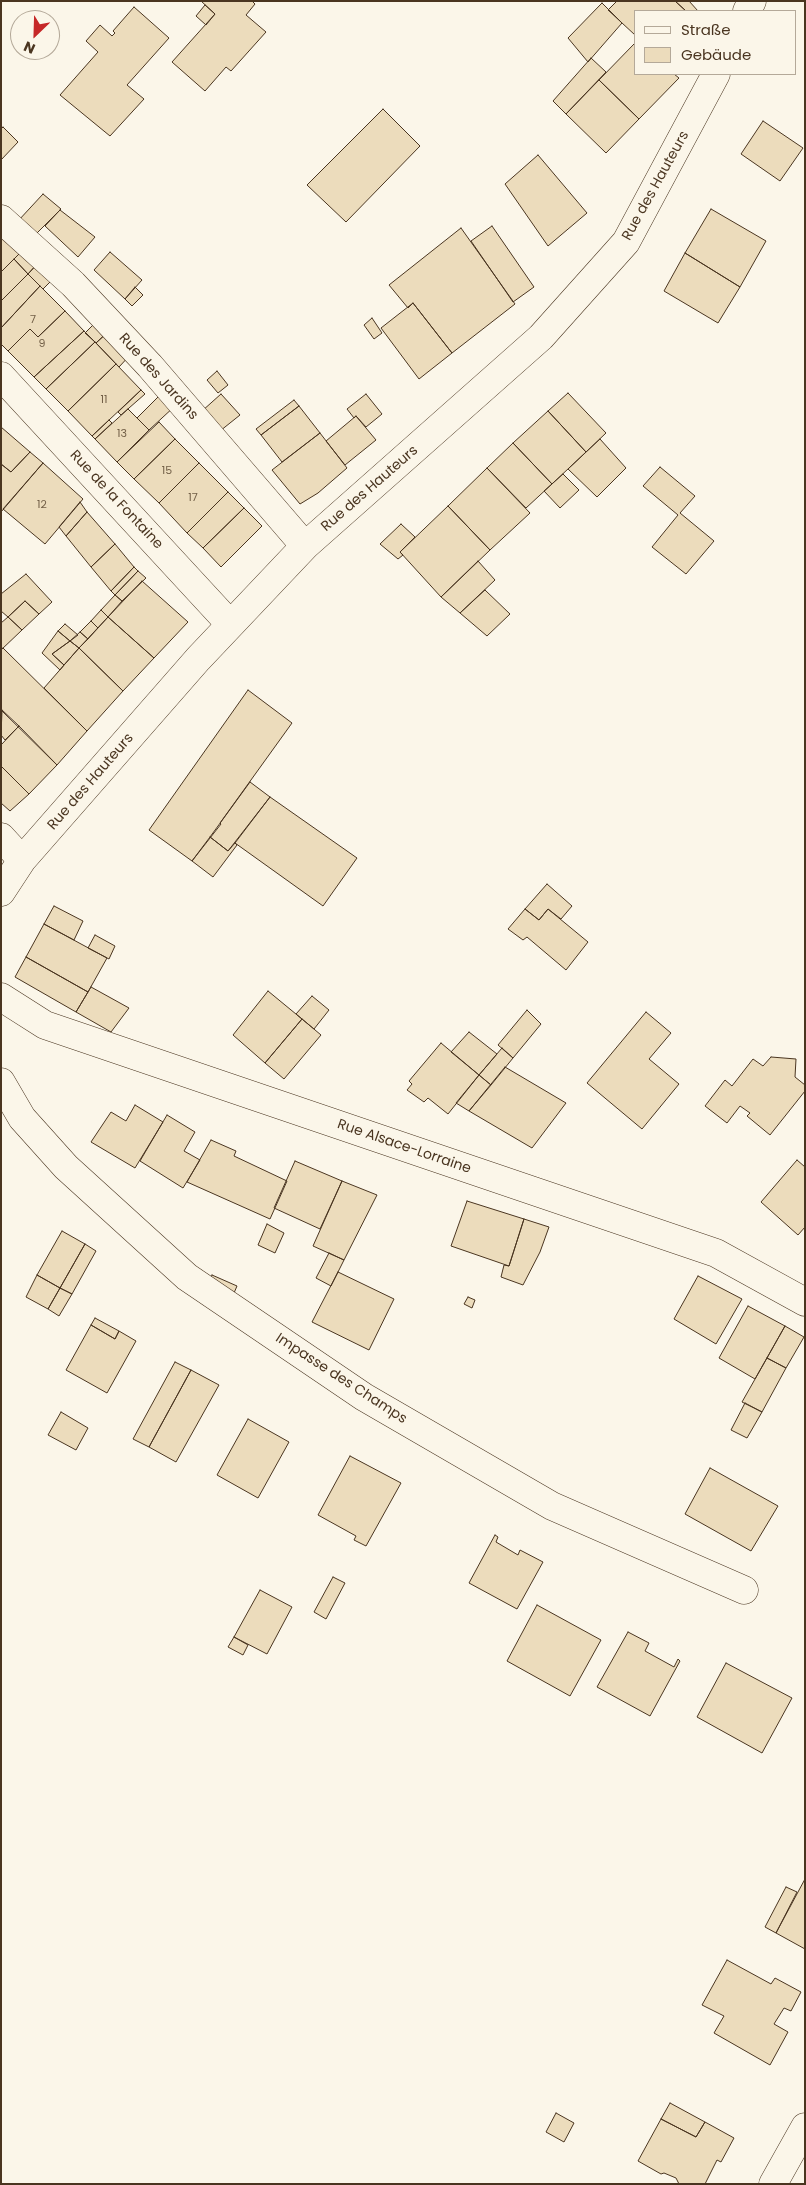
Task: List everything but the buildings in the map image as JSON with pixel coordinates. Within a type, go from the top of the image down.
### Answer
[{"type":"street","name":"Rue des Hauteurs","points":[[1,892],[22,860],[230,624],[305,546],[542,337],[626,242],[715,75]]},
{"type":"street","name":"Rue des Jardins","points":[[1,219],[73,284],[131,345],[305,546]]},
{"type":"street","name":"Rue de la Fontaine","points":[[1,376],[230,624]]},
{"type":"street","points":[[1,837],[22,860]]},
{"type":"street","name":"Rue Alsace-Lorraine","points":[[1,997],[45,1025],[716,1253],[805,1302]]},
{"type":"street","name":"Impasse des Champs","points":[[1,1082],[22,1118],[66,1167],[187,1277],[364,1397],[552,1506],[744,1590]]},
{"type":"street","points":[[773,2184],[805,2127]]}]
